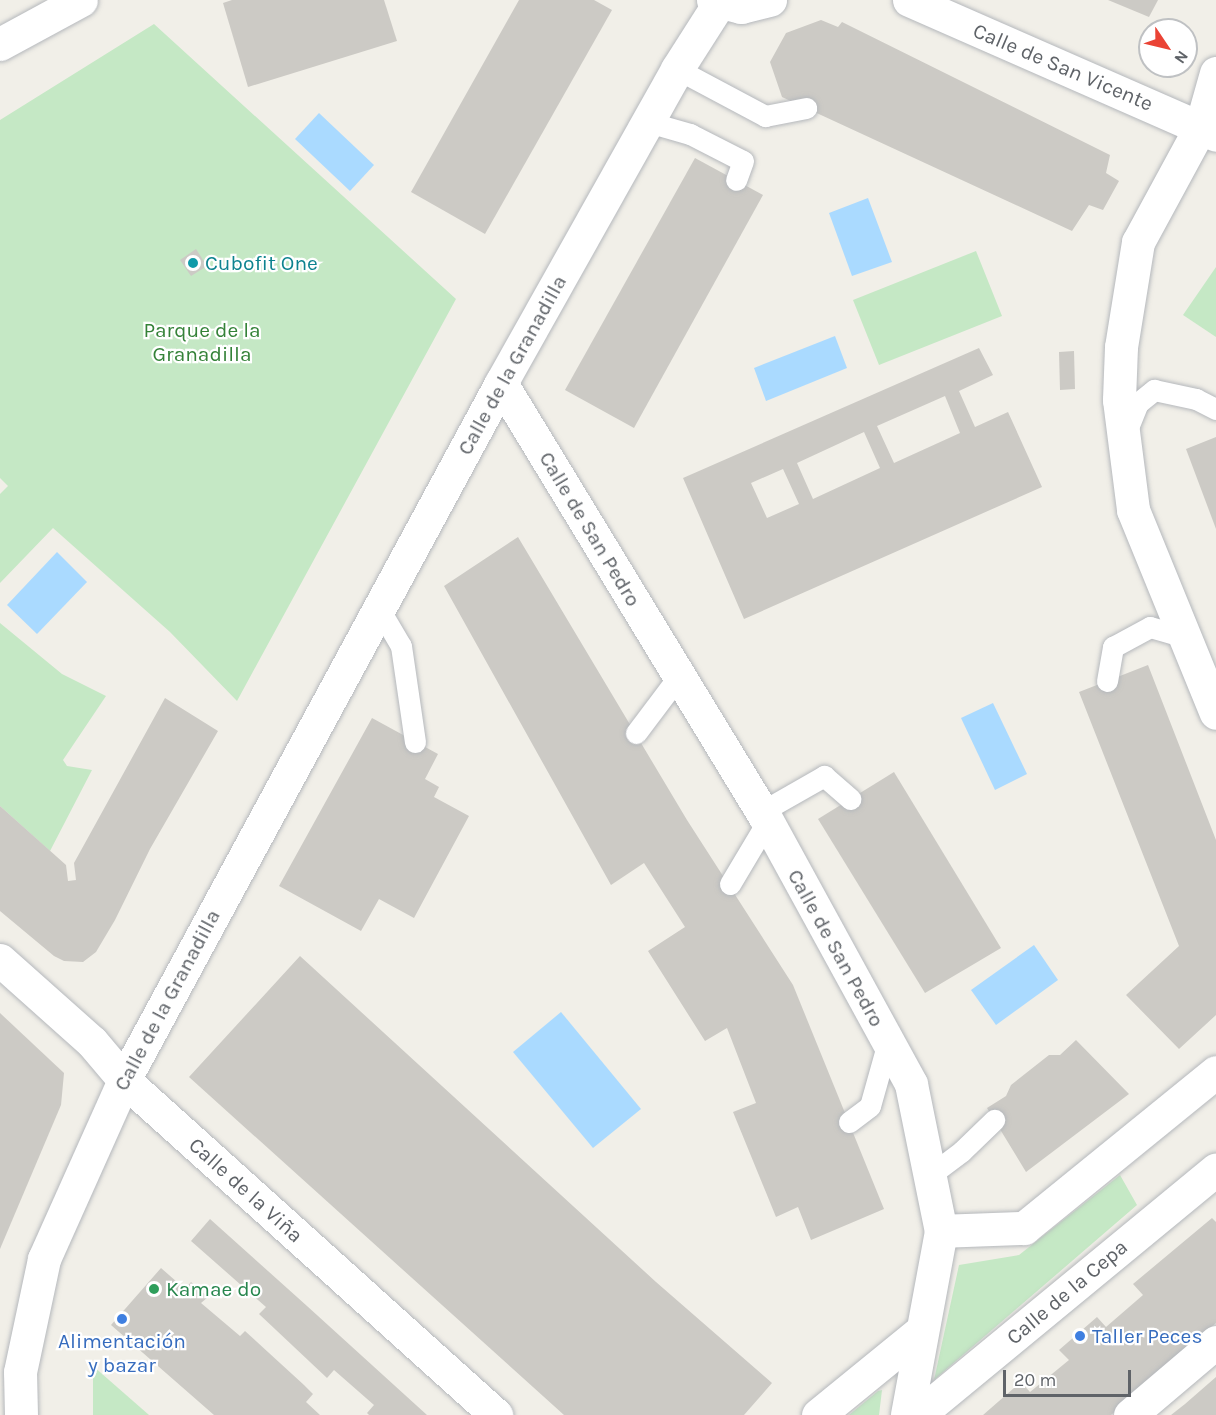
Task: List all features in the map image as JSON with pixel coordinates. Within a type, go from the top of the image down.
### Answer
[{"type":"street","points":[[0,44],[81,0]]},
{"type":"street","points":[[716,2],[741,7],[770,0]]},
{"type":"street","name":"Calle de San Vicente","points":[[909,0],[1209,131]]},
{"type":"street","name":"Calle de la Granadilla","points":[[21,1415],[20,1372],[44,1259],[124,1080],[501,383],[716,2]]},
{"type":"street","points":[[1216,73],[1209,131],[1138,242],[1121,346],[1119,400],[1133,510],[1216,713]]},
{"type":"street","name":"Calle de San Pedro","points":[[501,383],[764,817],[911,1084],[941,1231],[907,1415]]},
{"type":"street","name":"Calle de la Viña","points":[[0,960],[92,1042],[124,1080],[496,1415]]},
{"type":"street","points":[[941,1231],[1024,1228],[1216,1072]]},
{"type":"street","name":"Calle de la Cepa","points":[[918,1415],[1216,1169]]},
{"type":"street","points":[[818,1415],[921,1331]]},
{"type":"street","points":[[1130,1415],[1216,1342]]},
{"type":"lane","points":[[677,69],[765,116],[806,108]]},
{"type":"lane","points":[[648,122],[690,134],[743,161],[736,180]]},
{"type":"lane","points":[[1124,443],[1138,403],[1154,390],[1196,399],[1216,409]]},
{"type":"lane","points":[[378,607],[401,646],[415,742]]},
{"type":"lane","points":[[1107,681],[1113,647],[1150,627],[1185,637]]},
{"type":"lane","points":[[636,733],[679,676]]},
{"type":"lane","points":[[730,884],[764,817],[824,776],[850,799]]},
{"type":"lane","name":"Calle de San Pedro","points":[[849,1122],[870,1106],[888,1042]]},
{"type":"lane","points":[[930,1176],[962,1151],[994,1120]]},
{"type":"green space","name":"Parque de la Granadilla","points":[[154,24],[456,299],[237,701],[170,632],[53,528],[0,583],[0,494],[8,486],[0,478],[0,120]]},
{"type":"green space","points":[[976,251],[1002,316],[879,365],[853,300]]},
{"type":"green space","points":[[1216,267],[1216,337],[1183,315]]},
{"type":"green space","points":[[0,623],[62,674],[106,696],[63,760],[67,766],[92,770],[50,851],[0,806]]},
{"type":"green space","points":[[1120,1175],[1137,1205],[934,1380],[959,1265],[1019,1255]]},
{"type":"green space","points":[[93,1366],[149,1415],[93,1415]]},
{"type":"green space","points":[[882,1390],[879,1415],[849,1415],[878,1391]]},
{"type":"water","points":[[319,113],[374,165],[350,191],[295,139]]},
{"type":"water","points":[[868,198],[892,262],[852,276],[829,213]]},
{"type":"water","points":[[835,336],[847,368],[766,401],[754,368]]},
{"type":"water","points":[[57,552],[87,582],[37,634],[7,605]]},
{"type":"water","points":[[993,703],[1027,774],[995,790],[961,718]]},
{"type":"water","points":[[1034,945],[1058,980],[996,1025],[971,990]]},
{"type":"water","points":[[561,1012],[641,1109],[593,1148],[513,1052]]},
{"type":"building","points":[[232,0],[384,0],[397,41],[248,87],[223,3]]},
{"type":"building","points":[[519,0],[594,0],[612,10],[485,234],[411,192]]},
{"type":"building","points":[[1108,0],[1158,0],[1149,17]]},
{"type":"building","points":[[821,20],[838,27],[842,22],[1110,155],[1106,173],[1119,181],[1103,210],[1089,205],[1072,231],[782,97],[770,62],[786,33]]},
{"type":"building","points":[[695,158],[763,195],[634,428],[565,390]]},
{"type":"building","name":"Cubofit One","points":[[196,249],[207,266],[191,276],[180,260]]},
{"type":"building","points":[[979,348],[993,375],[959,391],[975,427],[1008,412],[1042,487],[744,619],[683,478]],"holes":[[[945,396],[960,433],[894,463],[877,426]],[[864,432],[880,468],[813,499],[797,463]],[[783,469],[799,504],[767,518],[751,483]]]},
{"type":"building","points":[[1074,351],[1075,389],[1060,390],[1059,352]]},
{"type":"building","points":[[1216,437],[1216,529],[1186,449]]},
{"type":"building","points":[[518,537],[687,820],[793,985],[884,1209],[811,1240],[798,1207],[776,1217],[733,1112],[756,1103],[727,1028],[705,1041],[648,951],[685,927],[644,863],[611,885],[444,586]]},
{"type":"building","points":[[1148,665],[1216,840],[1216,1015],[1179,1049],[1126,995],[1179,946],[1079,692]]},
{"type":"building","points":[[165,698],[218,731],[150,849],[115,920],[96,952],[83,962],[64,961],[54,956],[0,911],[0,806],[66,865],[68,881],[76,880],[74,863]]},
{"type":"building","points":[[372,718],[438,754],[425,779],[439,787],[434,797],[469,816],[414,918],[379,899],[361,931],[279,886]]},
{"type":"building","points":[[894,772],[1001,948],[925,993],[818,819]]},
{"type":"building","points":[[300,956],[656,1282],[772,1383],[744,1415],[564,1415],[189,1077]]},
{"type":"building","points":[[0,1013],[64,1073],[61,1105],[0,1249]]},
{"type":"building","points":[[1076,1040],[1129,1094],[1026,1172],[987,1108],[1006,1096],[1011,1085],[1049,1055],[1060,1055]]},
{"type":"building","points":[[1212,1218],[1216,1222],[1216,1323],[1111,1415],[983,1415],[1021,1382],[1030,1392],[1069,1360],[1059,1350],[1097,1317],[1106,1327],[1143,1295],[1133,1284]]},
{"type":"building","points":[[210,1219],[427,1415],[369,1415],[367,1413],[374,1405],[334,1370],[327,1378],[259,1314],[266,1307],[191,1241]]},
{"type":"building","points":[[161,1268],[185,1289],[191,1282],[208,1297],[201,1303],[240,1336],[245,1331],[304,1385],[313,1394],[306,1402],[320,1415],[214,1415],[111,1325]]},
{"type":"building","points":[[1216,1377],[1216,1415],[1171,1415],[1185,1404]]},
{"type":"place","name":"Cubofit One","points":[[193,263]]},
{"type":"place","name":"Kamae do","points":[[154,1289]]},
{"type":"place","name":"Alimentación y bazar","points":[[122,1319]]},
{"type":"place","name":"Taller Peces","points":[[1080,1336]]}]
